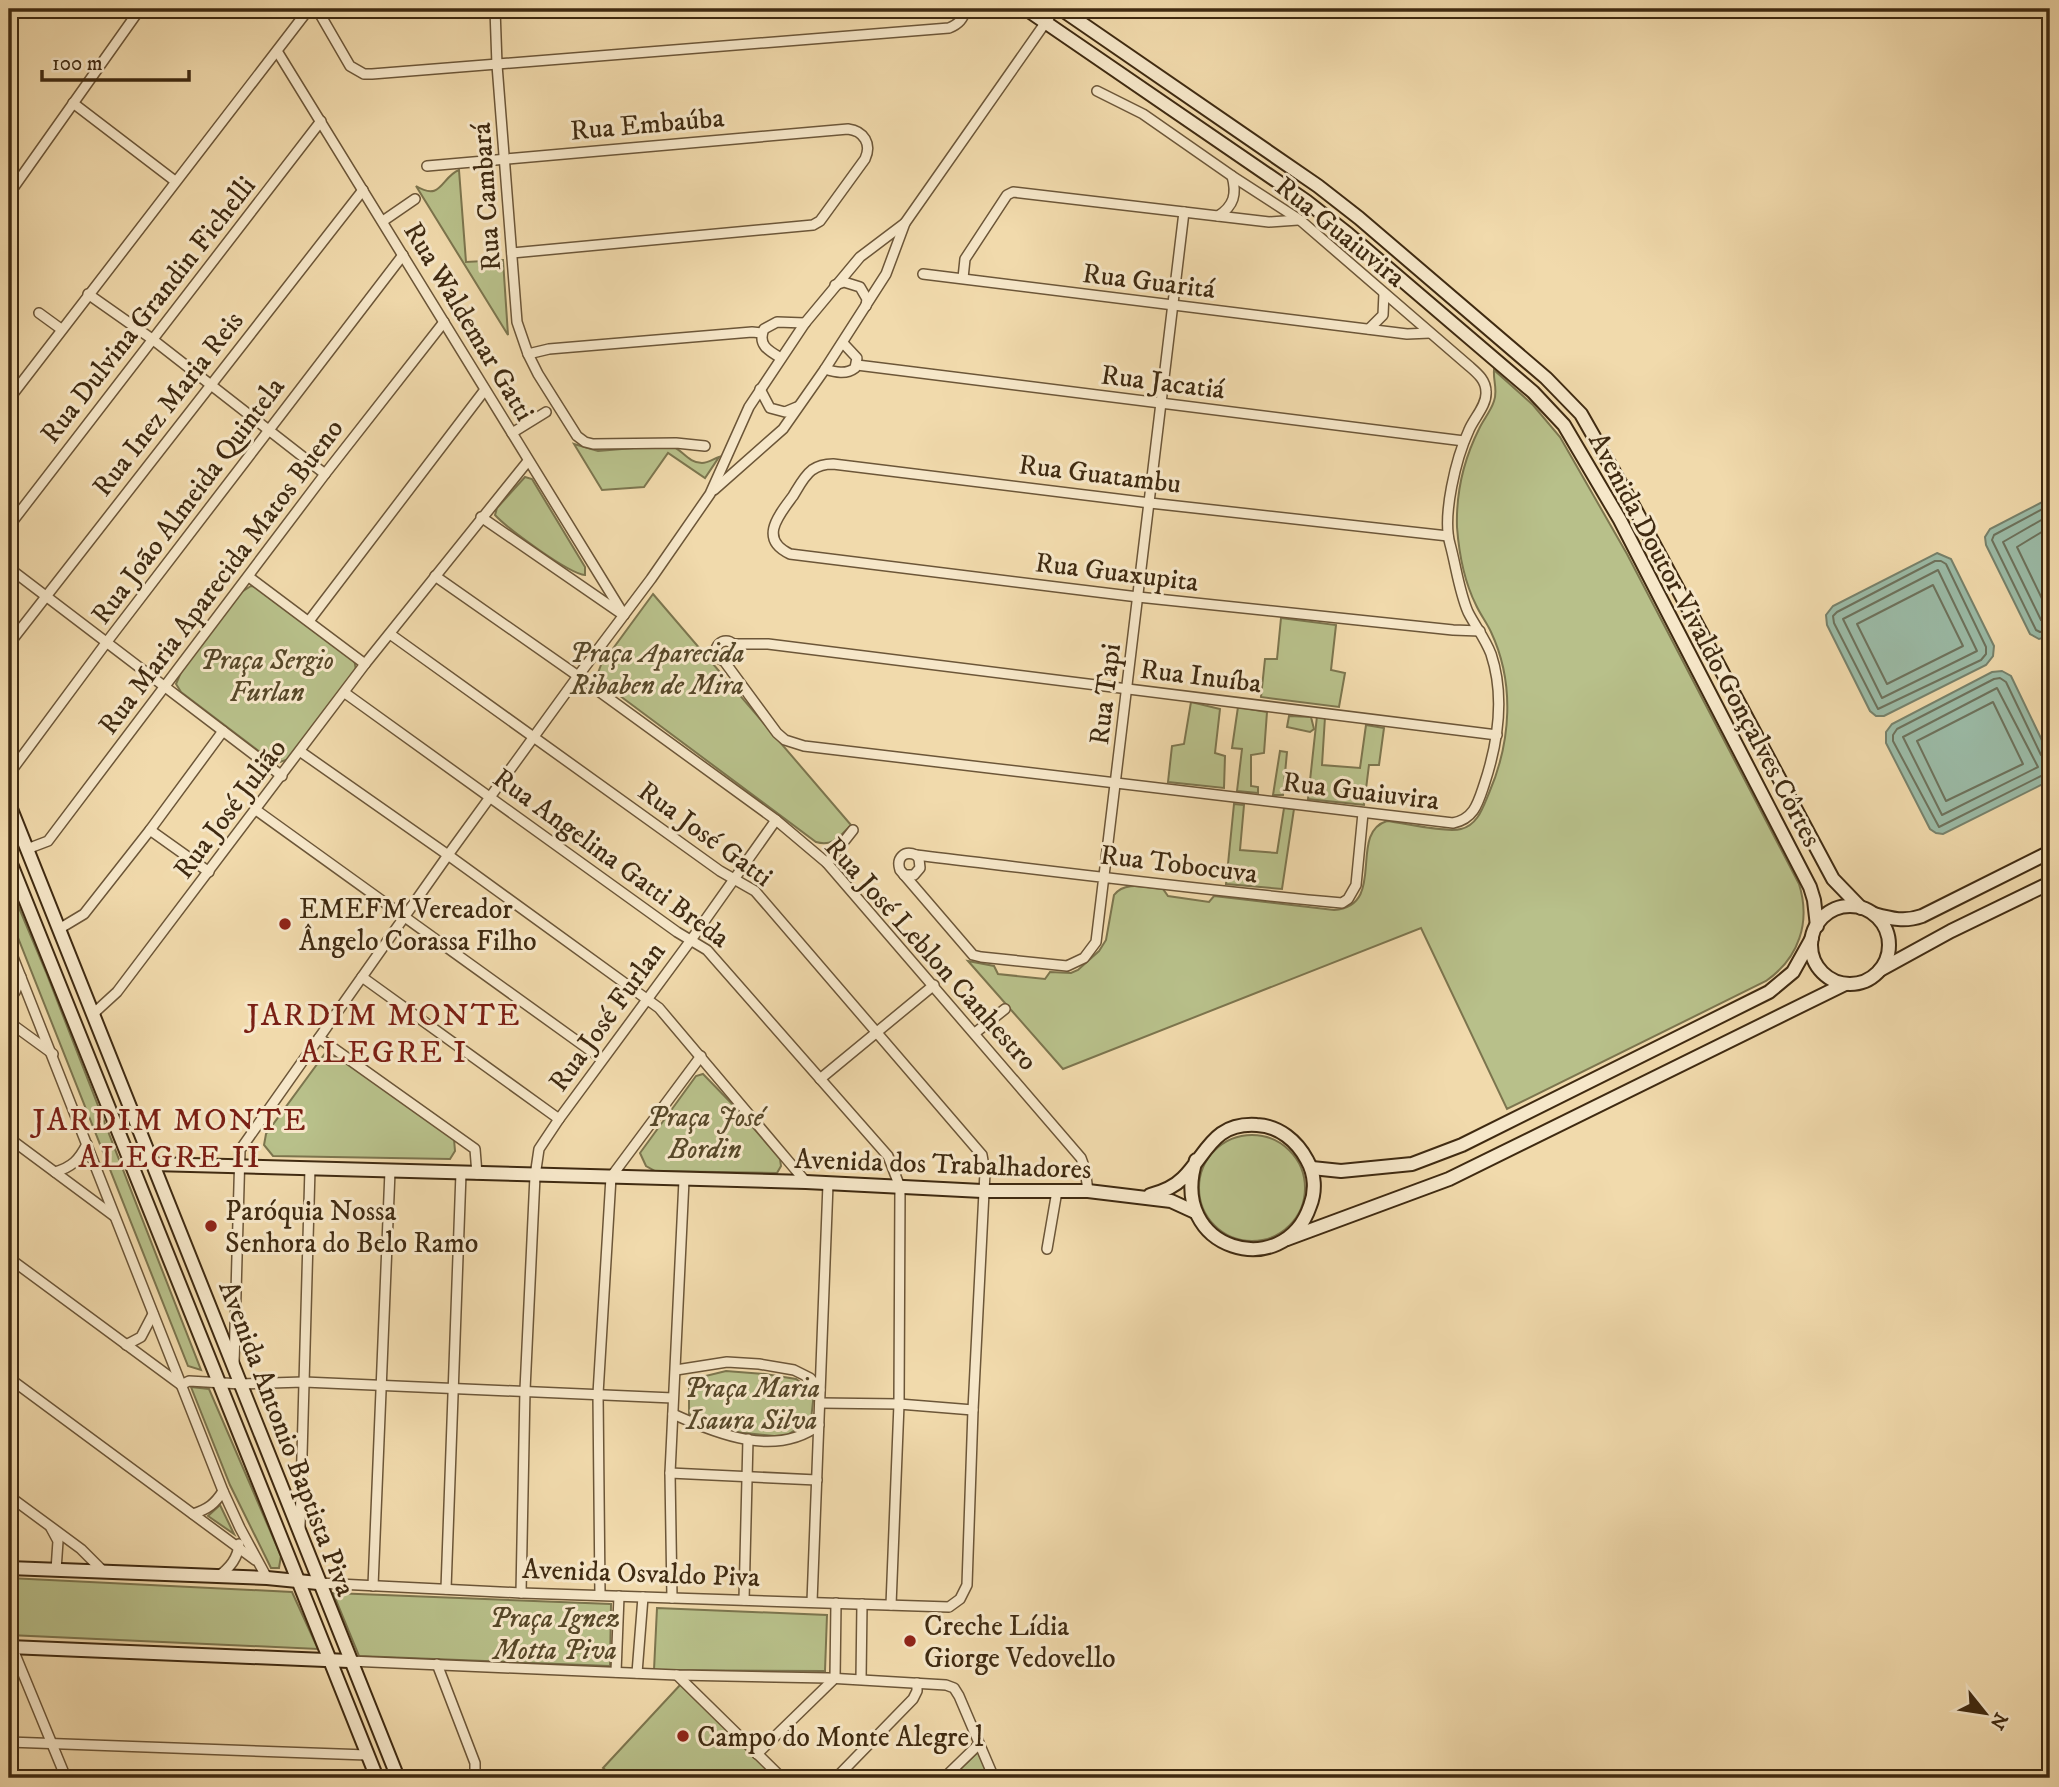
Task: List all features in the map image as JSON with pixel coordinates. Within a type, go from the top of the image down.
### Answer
[{"type":"main road","name":"Avenida Doutor Vivaldo Gonçalves Côrtes","points":[[1026,9],[1306,201],[1532,392],[1563,425],[1620,520],[1810,887],[1814,900],[1814,932]]},
{"type":"main road","name":"Avenida Doutor Vivaldo Gonçalves Côrtes","points":[[1061,9],[1339,202],[1546,378],[1581,414],[1635,509],[1833,878],[1867,911]]},
{"type":"main road","name":"Avenida Antonio Baptista Piva","points":[[9,804],[300,1531],[349,1661],[398,1778]]},
{"type":"main road","points":[[1312,1168],[1368,1170],[1412,1164],[1462,1144],[1769,992],[1793,972],[1814,932],[1825,916],[1836,909],[1848,906],[1898,920],[1923,916],[2050,852]]},
{"type":"main road","name":"Avenida Antonio Baptista Piva","points":[[9,859],[139,1177],[328,1661],[377,1778]]},
{"type":"main road","points":[[1814,932],[1811,951],[1815,963],[1823,973],[1833,981],[1858,984],[1951,931],[2050,883]]},
{"type":"main road","points":[[1867,911],[1882,922],[1887,934],[1889,947],[1880,970]]},
{"type":"main road","points":[[1287,1239],[1306,1219],[1314,1194],[1312,1168],[1300,1146],[1281,1131],[1257,1125],[1233,1128],[1212,1140],[1196,1160],[1191,1177],[1190,1195],[1195,1212],[1209,1232],[1227,1244],[1247,1249],[1268,1247],[1450,1180],[1845,984]]},
{"type":"main road","points":[[101,1085],[114,1084],[119,1078]]},
{"type":"main road","name":"Avenida dos Trabalhadores","points":[[129,1153],[153,1164],[806,1182],[982,1191],[1088,1191],[1171,1200],[1195,1212]]},
{"type":"main road","name":"Avenida dos Trabalhadores","points":[[1143,1196],[1171,1188],[1184,1177],[1196,1160]]},
{"type":"main road","points":[[139,1177],[153,1164]]},
{"type":"main road","points":[[9,1568],[267,1578],[318,1583]]},
{"type":"main road","points":[[10,1647],[349,1661]]},
{"type":"street","points":[[9,194],[139,9]]},
{"type":"street","points":[[317,9],[350,66],[364,74],[949,28],[957,25],[965,12]]},
{"type":"street","name":"Rua Cambará","points":[[495,9],[517,322],[528,354],[577,436],[585,442],[705,446]]},
{"type":"street","points":[[710,494],[783,429],[866,308],[886,274],[905,223],[1055,9]]},
{"type":"street","points":[[9,398],[305,14]]},
{"type":"street","name":"Rua Waldemar Gatti","points":[[277,51],[624,615]]},
{"type":"street","name":"Rua Guaiuvira","points":[[724,661],[777,733],[792,743],[1453,823],[1461,822],[1474,812],[1492,760],[1497,734],[1496,675],[1490,653],[1468,611],[1448,536],[1455,468],[1464,441],[1484,402],[1487,393],[1485,384],[1480,376],[1300,220],[1143,114],[1097,91]]},
{"type":"street","points":[[74,103],[175,181]]},
{"type":"street","name":"Rua Dulvina Grandin Fichelli","points":[[9,526],[321,121]]},
{"type":"street","name":"Rua Embaúba","points":[[427,166],[848,129],[859,132],[867,141],[864,159],[820,221],[813,225],[512,253]]},
{"type":"street","points":[[1218,216],[1231,205],[1235,196],[1232,176]]},
{"type":"street","name":"Rua Inez Maria Reis","points":[[9,644],[363,190]]},
{"type":"street","points":[[963,278],[965,259],[1007,195],[1013,192],[1269,222],[1300,220]]},
{"type":"street","points":[[383,221],[415,199]]},
{"type":"street","name":"Rua Tapi","points":[[904,874],[973,954],[981,957],[1067,966],[1084,958],[1096,942],[1184,212]]},
{"type":"street","points":[[234,1366],[240,1150],[448,855],[710,494],[749,407],[805,323],[860,257],[905,223]]},
{"type":"street","name":"Rua João Almeida Quintela","points":[[9,774],[403,255]]},
{"type":"street","name":"Rua Guaritá","points":[[923,274],[1173,307],[1408,334],[1430,333]]},
{"type":"street","points":[[835,285],[844,282],[860,287],[867,299],[866,308]]},
{"type":"street","points":[[1369,329],[1383,315],[1384,293]]},
{"type":"street","points":[[88,294],[152,339],[325,474]]},
{"type":"street","points":[[39,313],[61,329]]},
{"type":"street","name":"Rua Maria Aparecida Matos Bueno","points":[[27,849],[48,841],[325,474],[444,322]]},
{"type":"street","points":[[762,333],[772,323],[805,323]]},
{"type":"street","points":[[528,354],[562,348],[762,333]]},
{"type":"street","points":[[762,333],[765,347],[781,358]]},
{"type":"street","points":[[844,343],[855,354],[856,365]]},
{"type":"street","name":"Rua Jacatiá","points":[[825,369],[848,372],[856,365],[1464,441]]},
{"type":"street","points":[[760,389],[770,408],[785,412],[797,408]]},
{"type":"street","points":[[309,621],[484,391]]},
{"type":"street","points":[[512,433],[546,412]]},
{"type":"street","name":"Rua José Julião","points":[[93,1014],[117,992],[365,664],[528,461]]},
{"type":"street","name":"Rua Guatambu","points":[[775,521],[810,471],[822,464],[833,464],[1448,536]]},
{"type":"street","points":[[481,517],[624,615]]},
{"type":"street","name":"Rua Guaxupita","points":[[775,521],[772,532],[774,541],[780,549],[790,554],[1138,597],[1480,631]]},
{"type":"street","points":[[9,568],[282,776]]},
{"type":"street","points":[[570,577],[586,582],[593,578],[594,570]]},
{"type":"street","name":"Rua José Leblon Canhestro","points":[[435,576],[776,820],[827,863],[1081,1158],[1088,1191]]},
{"type":"street","points":[[249,577],[365,664]]},
{"type":"street","name":"Rua José Gatti","points":[[390,634],[755,891],[982,1155],[985,1172],[972,1410],[967,1585],[960,1599]]},
{"type":"street","points":[[728,641],[736,650],[735,656],[730,661],[724,661],[718,658],[715,652],[721,642],[728,641]]},
{"type":"street","name":"Rua Inuíba","points":[[733,644],[768,644],[1497,734]]},
{"type":"street","name":"Rua Angelina Gatti Breda","points":[[345,693],[707,950],[888,1156],[901,1187]]},
{"type":"street","points":[[59,929],[84,914],[223,731]]},
{"type":"street","points":[[300,752],[659,1008],[806,1182]]},
{"type":"street","points":[[256,810],[602,1059]]},
{"type":"street","name":"Rua Tobocuva","points":[[916,855],[1342,903],[1348,899],[1356,885],[1363,813]]},
{"type":"street","name":"Rua José Furlan","points":[[521,1593],[525,1390],[539,1149],[776,820]]},
{"type":"street","points":[[150,830],[209,872]]},
{"type":"street","points":[[827,863],[853,830]]},
{"type":"street","points":[[904,854],[916,855],[921,863],[920,868],[914,875],[904,874],[900,870],[900,858],[904,854]]},
{"type":"street","points":[[9,947],[223,1491],[256,1561],[267,1578]]},
{"type":"street","points":[[9,1000],[22,977]]},
{"type":"street","points":[[362,977],[559,1119]]},
{"type":"street","points":[[820,1079],[934,985]]},
{"type":"street","points":[[975,1033],[1004,1009]]},
{"type":"street","points":[[9,1022],[52,1054]]},
{"type":"street","points":[[319,1038],[475,1149],[477,1174]]},
{"type":"street","points":[[600,1595],[598,1394],[611,1177],[701,1056]]},
{"type":"street","points":[[9,1138],[115,1217]]},
{"type":"street","points":[[55,1172],[70,1167],[87,1144]]},
{"type":"street","points":[[300,1531],[310,1168]]},
{"type":"street","points":[[373,1586],[390,1171]]},
{"type":"street","points":[[446,1589],[461,1173]]},
{"type":"street","points":[[672,1598],[670,1473],[684,1180]]},
{"type":"street","points":[[812,1602],[828,1184]]},
{"type":"street","points":[[891,1605],[899,1404],[901,1187]]},
{"type":"street","points":[[1048,1249],[1057,1191]]},
{"type":"street","points":[[9,1258],[181,1385]]},
{"type":"street","points":[[126,1345],[141,1337],[153,1314]]},
{"type":"street","points":[[676,1370],[727,1362],[759,1364],[794,1370],[810,1378],[820,1390]]},
{"type":"street","points":[[9,1378],[256,1561]]},
{"type":"street","points":[[181,1385],[189,1381],[241,1384],[304,1382],[673,1398]]},
{"type":"street","points":[[820,1403],[899,1404],[972,1410]]},
{"type":"street","points":[[673,1414],[717,1434],[773,1441],[807,1434],[819,1425]]},
{"type":"street","points":[[744,1600],[748,1439]]},
{"type":"street","points":[[670,1473],[817,1480]]},
{"type":"street","points":[[193,1514],[208,1509],[223,1491]]},
{"type":"street","points":[[9,1496],[90,1556],[104,1572]]},
{"type":"street","points":[[50,1527],[58,1541],[56,1570]]},
{"type":"street","points":[[217,1577],[227,1570],[237,1555],[240,1528]]},
{"type":"street","name":"Avenida Osvaldo Piva","points":[[318,1583],[521,1593],[949,1607],[960,1599]]},
{"type":"street","points":[[616,1672],[619,1596]]},
{"type":"street","points":[[637,1673],[643,1597]]},
{"type":"street","points":[[757,1754],[835,1678],[836,1603]]},
{"type":"street","points":[[861,1679],[862,1604]]},
{"type":"street","points":[[10,1647],[66,1778]]},
{"type":"street","points":[[349,1661],[677,1675],[861,1679],[946,1685],[954,1688],[994,1778]]},
{"type":"street","points":[[437,1664],[475,1763],[473,1778]]},
{"type":"street","points":[[677,1675],[782,1778]]},
{"type":"street","points":[[836,1778],[914,1699],[916,1683]]},
{"type":"street","points":[[9,1742],[368,1755]]},
{"type":"street","points":[[944,1778],[978,1745]]},
{"type":"green space","points":[[459,170],[466,262],[503,260],[508,335],[416,186],[425,190],[436,190]]},
{"type":"green space","points":[[1494,370],[1533,405],[1560,437],[1627,554],[1799,884],[1804,912],[1803,925],[1794,950],[1787,961],[1766,981],[1507,1109],[1421,928],[1063,1069],[968,961],[994,966],[998,974],[1045,979],[1050,972],[1071,973],[1078,970],[1099,951],[1106,940],[1114,895],[1130,886],[1163,889],[1168,896],[1209,902],[1214,896],[1334,910],[1350,906],[1359,896],[1364,883],[1369,839],[1375,828],[1387,821],[1454,830],[1472,824],[1479,815],[1502,754],[1506,733],[1507,692],[1499,651],[1465,577],[1459,547],[1457,515],[1462,477],[1469,452],[1493,405]]},
{"type":"green space","points":[[574,444],[598,451],[670,445],[697,462],[719,457],[705,478],[668,453],[644,487],[602,490]]},
{"type":"green space","points":[[525,477],[532,479],[585,567],[585,575],[553,559],[495,515],[497,508]]},
{"type":"green space","name":"Praça Sergio Furlan","points":[[251,586],[257,587],[354,659],[356,670],[289,759],[277,763],[181,692],[176,684],[182,670],[240,593]]},
{"type":"green space","name":"Praça Aparecida Ribaben de Mira","points":[[653,594],[851,825],[836,840],[816,842],[600,681],[598,673],[601,665]]},
{"type":"green space","points":[[1281,618],[1336,625],[1331,670],[1345,673],[1339,707],[1261,697],[1265,659],[1277,659]]},
{"type":"green space","points":[[1191,702],[1220,709],[1215,753],[1225,756],[1224,788],[1168,782],[1172,746],[1184,744]]},
{"type":"green space","points":[[1238,707],[1267,712],[1264,753],[1251,755],[1251,786],[1258,787],[1258,793],[1237,791],[1242,749],[1232,748]]},
{"type":"green space","points":[[1289,716],[1311,717],[1314,729],[1310,732],[1287,727]]},
{"type":"green space","points":[[1317,716],[1325,717],[1322,765],[1360,768],[1366,725],[1384,728],[1379,765],[1369,765],[1364,805],[1308,799]]},
{"type":"green space","points":[[1280,751],[1287,752],[1283,795],[1273,795]]},
{"type":"green space","points":[[1234,804],[1244,805],[1240,850],[1277,853],[1284,808],[1294,809],[1282,889],[1226,884]]},
{"type":"green space","points":[[9,884],[201,1370],[188,1366],[9,915]]},
{"type":"green space","points":[[326,1052],[351,1066],[454,1139],[455,1151],[450,1159],[273,1156],[264,1145],[266,1134]]},
{"type":"green space","name":"Praça José Bordin","points":[[703,1074],[780,1159],[781,1166],[777,1173],[655,1171],[646,1166],[640,1153],[696,1076]]},
{"type":"green space","points":[[1252,1135],[1272,1139],[1290,1150],[1301,1168],[1305,1188],[1301,1208],[1290,1226],[1272,1237],[1252,1241],[1232,1237],[1214,1226],[1203,1208],[1199,1188],[1203,1168],[1214,1150],[1232,1139]]},
{"type":"green space","name":"Praça Maria Isaura Silva","points":[[726,1371],[796,1379],[814,1392],[811,1420],[784,1437],[726,1431],[689,1414],[689,1380]]},
{"type":"green space","points":[[191,1387],[209,1389],[281,1556],[279,1568],[271,1568],[230,1485]]},
{"type":"green space","points":[[220,1505],[234,1534],[208,1516]]},
{"type":"green space","points":[[9,1578],[292,1592],[318,1649],[9,1635]]},
{"type":"green space","name":"Praça Ignez Motta Piva","points":[[333,1593],[611,1604],[610,1666],[359,1656]]},
{"type":"green space","points":[[657,1608],[827,1615],[825,1671],[654,1670]]},
{"type":"green space","name":"Campo do Monte Alegre l","points":[[681,1684],[777,1778],[615,1778],[603,1768]]},
{"type":"green space","points":[[978,1752],[990,1778],[951,1778]]},
{"type":"water","points":[[2050,498],[2050,636],[2039,639],[2030,634],[1986,545],[1985,537],[1990,529]]},
{"type":"water","points":[[1937,553],[1951,559],[1994,646],[1993,656],[1986,665],[1884,716],[1876,716],[1870,711],[1827,625],[1826,615],[1833,606]]},
{"type":"water","points":[[2002,671],[2011,676],[2050,757],[2050,777],[2045,783],[1943,834],[1936,833],[1930,829],[1886,743],[1886,732],[1892,724],[1992,672]]},
{"type":"place","name":"EMEFM Vereador Ângelo Corassa Filho","points":[[285,924]]},
{"type":"place","name":"Paróquia Nossa Senhora do Belo Ramo","points":[[211,1226]]},
{"type":"place","name":"Creche Lídia Giorge Vedovello","points":[[910,1641]]},
{"type":"place","name":"Campo do Monte Alegre l","points":[[683,1736]]},
{"type":"district","name":"JARDIM MONTE ALEGRE I","points":[[384,1032]]},
{"type":"district","name":"JARDIM MONTE ALEGRE II","points":[[170,1138]]}]
